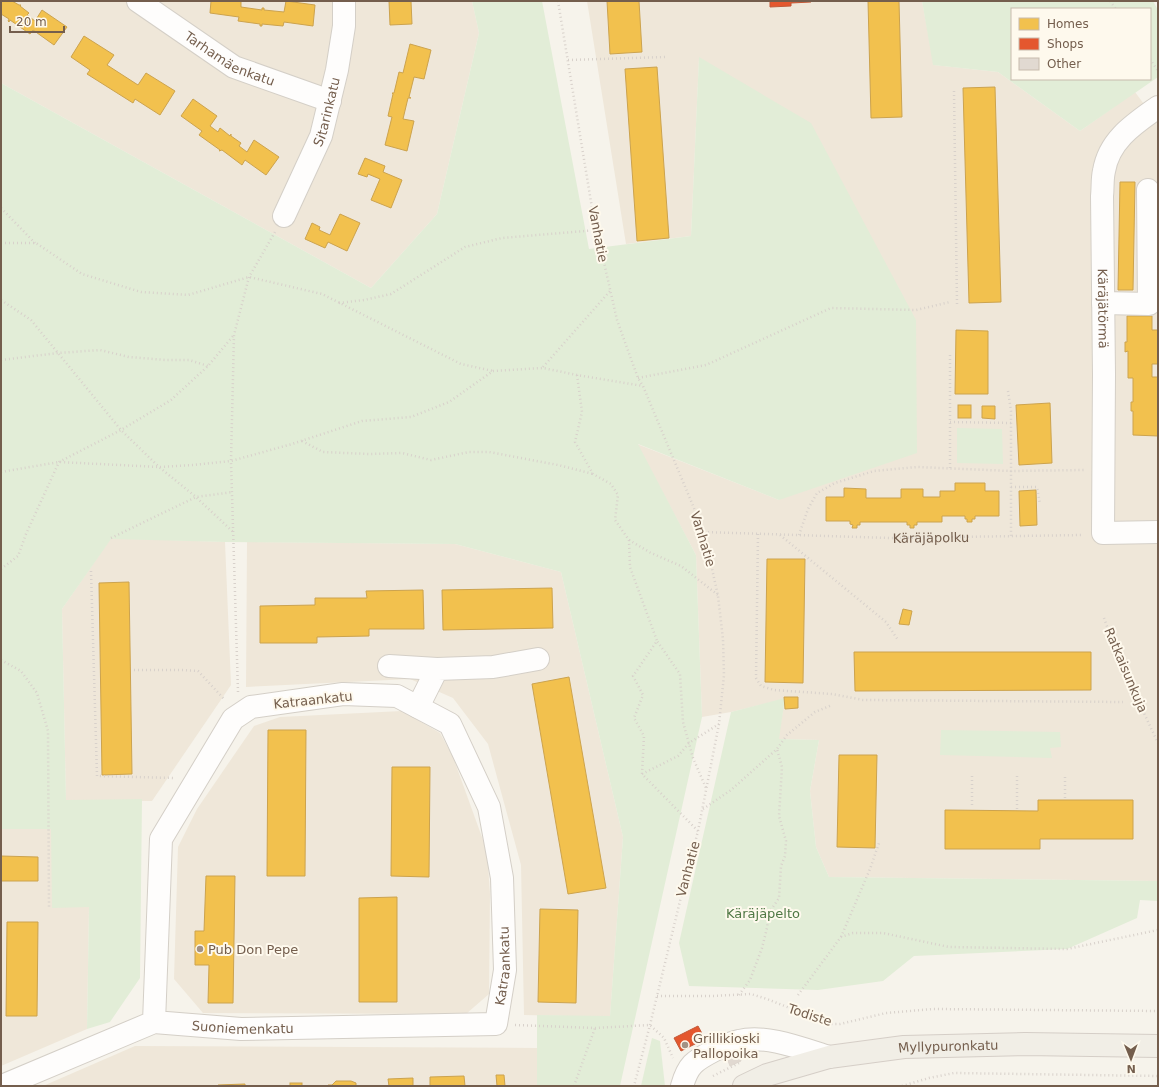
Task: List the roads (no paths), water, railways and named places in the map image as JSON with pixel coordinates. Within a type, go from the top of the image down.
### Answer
[{"type":"main road","name":"Myllypuronkatu","points":[[744,1086],[768,1075],[829,1057],[904,1047],[1026,1044],[1158,1046]]},
{"type":"street","name":"Tarhamäenkatu","points":[[138,1],[234,67],[330,101]]},
{"type":"street","name":"Sitarinkatu","points":[[284,216],[321,136],[337,70],[344,26],[344,1]]},
{"type":"street","name":"Käräjätörmä","points":[[1158,107],[1132,125],[1119,138],[1108,155],[1104,171],[1102,196],[1103,533],[1158,532]]},
{"type":"street","points":[[1103,302],[1149,304],[1148,190]]},
{"type":"street","points":[[389,666],[437,669],[493,667],[538,659]]},
{"type":"street","points":[[418,707],[437,669]]},
{"type":"street","name":"Katraankatu","points":[[154,1022],[161,839],[233,720],[245,711],[343,694],[397,696],[450,724],[489,807],[502,878],[505,970],[496,1024]]},
{"type":"street","name":"Suoniemenkatu","points":[[2,1086],[154,1022],[241,1029],[496,1024]]},
{"type":"street","points":[[684,1079],[696,1061],[705,1055],[740,1040],[780,1042],[829,1057]]},
{"type":"place","name":"Pub Don Pepe","points":[[200,949]]},
{"type":"place","name":"Grillikioski Pallopoika","points":[[685,1045]]},
{"type":"park label","name":"Käräjäpelto","points":[[763,913]]}]
